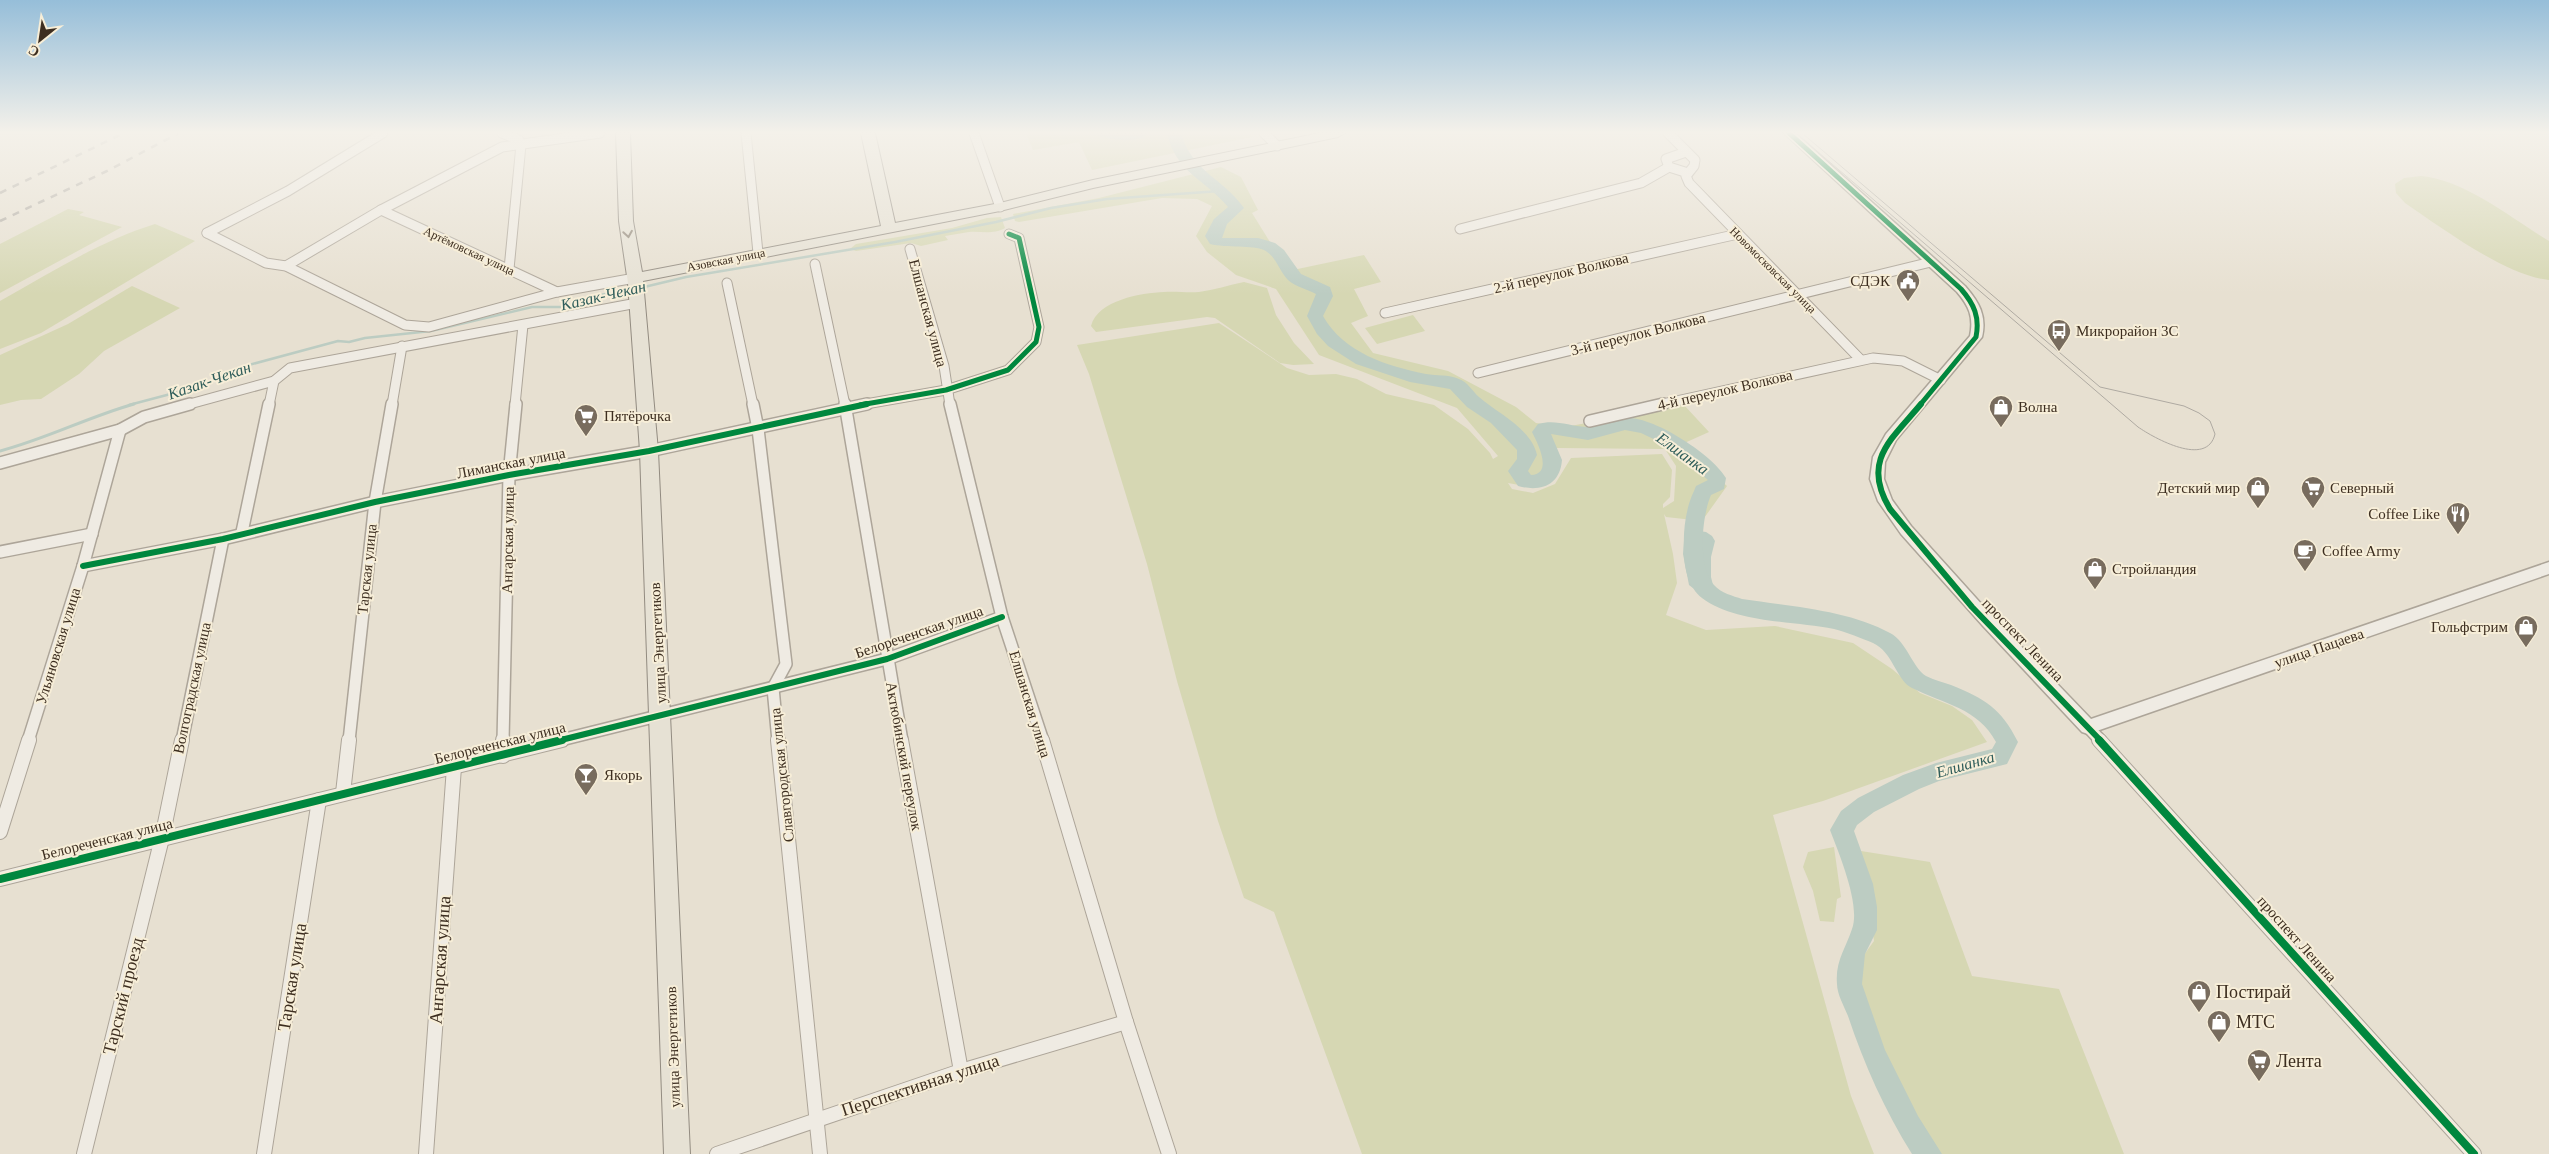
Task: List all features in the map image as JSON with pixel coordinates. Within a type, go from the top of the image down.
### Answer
[{"type":"main road","name":"улица Энергетиков","points":[[625,187],[626,221],[636,290],[649,451],[677,1154]]},
{"type":"main road","points":[[880,187],[889,229]]},
{"type":"main road","name":"Азовская улица","points":[[636,290],[758,254],[1000,207],[1087,187]]},
{"type":"street","name":"Азовская улица","points":[[295,187],[207,233],[266,264],[286,266],[405,325],[429,327],[557,292],[636,290]]},
{"type":"street","points":[[286,266],[381,210],[425,187]]},
{"type":"street","points":[[509,269],[517,187]]},
{"type":"street","points":[[751,187],[758,254]]},
{"type":"street","points":[[993,187],[1000,207]]},
{"type":"street","points":[[1460,229],[1626,187]]},
{"type":"street","name":"Новомосковская улица","points":[[1693,187],[1860,359]]},
{"type":"street","name":"проспект Ленина","points":[[1848,187],[1973,302],[1978,311],[1980,324],[1976,337],[1883,450],[1877,477],[1881,494],[1890,510],[1972,607],[2088,727],[2474,1154]]},
{"type":"street","name":"Артёмовская улица","points":[[381,210],[557,292]]},
{"type":"street","name":"Лиманская улица","points":[[83,566],[223,539],[242,532],[375,502],[509,475],[649,451],[758,429],[846,408],[946,390],[1008,370],[1036,342],[1040,327],[1019,238],[1010,234]]},
{"type":"street","name":"2-й переулок Волкова","points":[[1385,313],[1738,234]]},
{"type":"street","name":"Елшанская улица","points":[[910,249],[944,366],[946,390],[1002,616],[1025,682],[1126,1022],[1169,1154]]},
{"type":"street","name":"3-й переулок Волкова","points":[[1478,373],[1931,262]]},
{"type":"street","name":"Актюбинский переулок","points":[[815,264],[846,408],[886,659],[961,1071]]},
{"type":"street","name":"Славгородская улица","points":[[727,283],[758,429],[786,664],[773,688],[820,1154]]},
{"type":"street","points":[[0,463],[120,430],[144,417],[274,381],[290,368],[523,325],[636,290]]},
{"type":"street","name":"Ангарская улица","points":[[503,756],[509,475],[523,325]]},
{"type":"street","name":"Тарская улица","points":[[343,794],[375,502],[402,346]]},
{"type":"street","name":"4-й переулок Волкова","points":[[1590,421],[1860,359],[1884,356],[1902,359],[1940,380]]},
{"type":"street","points":[[242,532],[274,381]]},
{"type":"street","name":"Ульяновская улица","points":[[0,832],[83,566],[120,430]]},
{"type":"street","points":[[0,552],[92,534]]},
{"type":"street","name":"Волгоградская улица","points":[[162,838],[223,539]]},
{"type":"street","name":"улица Пацаева","points":[[2088,727],[2549,568]]},
{"type":"street","name":"Белореченская улица","points":[[0,879],[503,756],[886,659],[1002,616]]},
{"type":"street","name":"Ангарская улица","points":[[426,1154],[454,767]]},
{"type":"street","name":"Тарская улица","points":[[264,1154],[319,800]]},
{"type":"street","name":"Тарский проезд","points":[[84,1154],[162,838]]},
{"type":"street","name":"Перспективная улица","points":[[717,1154],[961,1071],[1126,1022]]},
{"type":"green space","points":[[1143,187],[1246,187],[1258,210],[1252,213],[1288,271],[1364,255],[1381,282],[1354,289],[1368,316],[1351,323],[1373,353],[1448,371],[1516,407],[1536,423],[1565,427],[1684,405],[1709,432],[1680,445],[1727,486],[1702,521],[1666,517],[1664,514],[1677,583],[1666,615],[1706,630],[1775,626],[1853,643],[1892,669],[1920,693],[1952,706],[1972,720],[1987,742],[1823,801],[1773,815],[1851,1096],[1874,1154],[1362,1154],[1274,912],[1244,898],[1218,821],[1177,681],[1147,564],[1089,374],[1077,345],[1219,323],[1287,368],[1309,375],[1336,374],[1357,379],[1386,394],[1434,405],[1468,429],[1490,453],[1493,459],[1498,456],[1457,408],[1319,355],[1276,289],[1236,275],[1207,252],[1196,236],[1212,206],[1197,199],[1162,198],[1019,222],[1015,221],[1013,214],[1099,198]],"holes":[[[1556,448],[1665,449],[1676,466],[1674,501],[1663,508],[1663,504],[1670,497],[1672,470],[1662,454],[1571,458],[1555,484],[1533,493],[1512,489],[1508,483],[1531,487],[1553,476]]]},
{"type":"green space","points":[[2395,187],[2459,187],[2487,201],[2549,241],[2549,280],[2532,277],[2494,260],[2455,237],[2405,203],[2396,193]]},
{"type":"green space","points":[[68,209],[84,212],[79,215],[122,227],[0,293],[0,244]]},
{"type":"green space","points":[[1001,217],[1005,228],[996,231],[969,232],[945,236],[948,240],[921,246],[911,243],[856,251],[850,249],[856,244],[952,228],[987,218]]},
{"type":"green space","points":[[155,224],[195,241],[41,333],[0,349],[0,301],[95,248]]},
{"type":"green space","points":[[1244,282],[1267,288],[1276,315],[1294,343],[1314,364],[1293,365],[1280,363],[1215,318],[1207,317],[1096,332],[1091,326],[1095,317],[1102,310],[1111,304],[1133,296],[1164,292],[1199,292]]},
{"type":"green space","points":[[132,286],[180,308],[104,351],[79,374],[41,399],[21,400],[0,405],[0,355],[68,324]]},
{"type":"green space","points":[[1413,315],[1425,331],[1377,344],[1365,328]]},
{"type":"green space","points":[[1834,847],[1841,897],[1837,899],[1834,922],[1820,921],[1813,891],[1803,867],[1808,852]]},
{"type":"green space","points":[[1861,851],[1930,862],[1972,976],[2059,989],[2124,1154],[1921,1154],[1853,970],[1874,941]]},
{"type":"shaded area","points":[[1685,529],[1706,532],[1715,541],[1711,557],[1711,577],[1716,597],[1706,598],[1689,585],[1683,554]]},
{"type":"waterway","name":"Елшанка","points":[[1213,187],[1232,202],[1236,208],[1220,222],[1213,236],[1216,241],[1222,243],[1258,243],[1270,247],[1278,253],[1295,278],[1324,291],[1325,296],[1315,316],[1323,330],[1347,352],[1394,372],[1426,380],[1450,382],[1459,387],[1470,399],[1504,424],[1525,448],[1527,458],[1517,471],[1525,481],[1537,483],[1550,472],[1552,460],[1549,447],[1541,432],[1544,428],[1555,427],[1588,434],[1625,424],[1643,427],[1660,433],[1674,442],[1717,478],[1717,484],[1703,491],[1698,502],[1697,517],[1692,528],[1694,562],[1698,577],[1707,591],[1721,600],[1741,607],[1837,622],[1882,638],[1892,645],[1917,681],[1968,701],[1986,712],[2000,729],[2007,742],[1999,757],[1936,772],[1911,782],[1866,805],[1849,818],[1842,830],[1861,884],[1865,907],[1865,930],[1853,952],[1849,984],[1874,1055],[1909,1125],[1928,1154]]},
{"type":"waterway","name":"Казак-Чекан","points":[[640,288],[686,277],[895,242],[996,222],[1051,208],[1107,199],[1220,191]]},
{"type":"waterway","name":"Казак-Чекан","points":[[129,405],[197,387],[245,366],[338,341],[349,342],[365,338],[431,331],[532,307],[570,307],[600,295],[632,290]]},
{"type":"waterway","name":"Казак-Чекан","points":[[0,451],[134,404]]},
{"type":"tram line","points":[[1859,187],[2138,427],[2167,443],[2191,450],[2202,449],[2210,444],[2215,434],[2210,421],[2199,413],[2184,406],[2100,387],[1865,187]]},
{"type":"railway","points":[[0,193],[13,187]]},
{"type":"railway","points":[[0,221],[73,187]]},
{"type":"cycle path","points":[[1848,187],[1961,289],[1970,300],[1978,316],[1976,337],[1883,450],[1877,477],[1881,494],[1890,509],[1972,607],[2088,727],[2474,1154]]},
{"type":"cycle path","points":[[83,566],[223,539],[375,502],[509,475],[649,451],[758,429],[846,408],[946,390],[1008,370],[1036,342],[1039,327],[1019,238],[1009,234]]},
{"type":"cycle path","points":[[0,879],[887,659],[1002,617]]},
{"type":"place","name":"СДЭК","points":[[1908,302]]},
{"type":"place","name":"Микрорайон 3С","points":[[2059,352]]},
{"type":"place","name":"Волна","points":[[2001,428]]},
{"type":"place","name":"Пятёрочка","points":[[586,437]]},
{"type":"place","name":"Детский мир","points":[[2258,509]]},
{"type":"place","name":"Северный","points":[[2313,509]]},
{"type":"place","name":"Coffee Like","points":[[2458,535]]},
{"type":"place","name":"Coffee Army","points":[[2305,572]]},
{"type":"place","name":"Стройландия","points":[[2095,590]]},
{"type":"place","name":"Гольфстрим","points":[[2526,648]]},
{"type":"place","name":"Якорь","points":[[586,796]]},
{"type":"place","name":"Постирай","points":[[2199,1013]]},
{"type":"place","name":"МТС","points":[[2219,1043]]},
{"type":"place","name":"Лента","points":[[2259,1082]]}]
